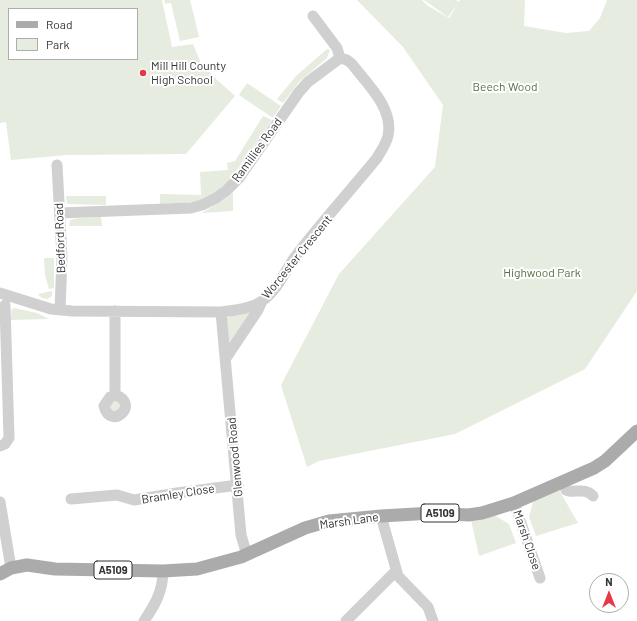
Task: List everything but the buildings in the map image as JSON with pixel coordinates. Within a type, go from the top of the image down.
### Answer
[{"type":"main road","name":"Marsh Lane","points":[[6,571],[27,565],[55,569],[163,571],[197,569],[247,555],[305,528],[329,522],[381,516],[433,513],[468,515],[489,512],[514,503],[594,468],[605,461],[637,431]]},
{"type":"street","points":[[313,16],[337,48],[340,58]]},
{"type":"street","name":"Worcester Crescent","points":[[0,294],[51,309],[60,310],[221,312],[250,307],[262,301],[270,293],[296,257],[377,158],[385,146],[388,137],[389,127],[387,115],[382,103],[352,64],[347,60],[340,58]]},
{"type":"street","name":"Ramillies Road","points":[[60,213],[191,208],[202,205],[216,198],[226,191],[239,178],[299,92],[308,82],[340,58]]},
{"type":"street","name":"Bedford Road","points":[[57,166],[62,257],[60,310]]},
{"type":"street","points":[[226,358],[258,310],[262,301]]},
{"type":"street","points":[[0,446],[5,444],[9,438],[5,305]]},
{"type":"street","points":[[115,311],[115,395]]},
{"type":"street","name":"Glenwood Road","points":[[221,312],[238,485],[241,535],[247,555]]},
{"type":"street","points":[[563,482],[566,490],[589,492],[593,496]]},
{"type":"street","name":"Bramley Close","points":[[71,499],[117,496],[134,500],[238,485]]},
{"type":"street","points":[[0,502],[6,571]]},
{"type":"street","name":"Marsh Close","points":[[514,503],[540,578]]},
{"type":"street","points":[[381,516],[398,576],[428,607],[433,621]]},
{"type":"street","points":[[144,621],[157,601],[163,579],[163,571]]},
{"type":"street","points":[[346,621],[396,571]]},
{"type":"green space","name":"Mill Hill County High School","points":[[0,0],[162,0],[172,47],[193,44],[200,61],[215,78],[235,96],[186,154],[67,155],[11,160],[6,122],[0,123]]},
{"type":"green space","name":"Mill Hill County High School","points":[[164,0],[190,0],[199,37],[180,41],[171,3],[165,4]]},
{"type":"green space","points":[[357,0],[422,0],[428,6],[449,18],[460,0],[525,0],[524,26],[566,33],[589,31],[600,18],[607,0],[637,0],[637,291],[585,369],[455,434],[319,461],[307,467],[281,385],[339,274],[435,167],[443,105],[403,47]]},
{"type":"green space","points":[[424,0],[456,0],[459,2],[448,17]]},
{"type":"green space","points":[[327,49],[330,50],[327,58],[299,82],[283,103],[277,99],[296,76]]},
{"type":"green space","points":[[247,83],[281,106],[273,118],[239,95]]},
{"type":"green space","points":[[263,116],[272,120],[224,188],[201,199],[201,202],[160,204],[160,194],[201,195],[200,172],[228,170],[227,163],[235,161]]},
{"type":"green space","points":[[233,193],[233,211],[202,213],[226,198]]},
{"type":"green space","points":[[66,196],[106,196],[106,205],[67,204]]},
{"type":"green space","points":[[101,217],[102,226],[69,226],[70,220],[78,218]]},
{"type":"green space","points":[[44,258],[54,258],[54,288],[49,289],[45,275]]},
{"type":"green space","points":[[52,291],[52,296],[48,299],[42,298],[38,294]]},
{"type":"green space","points":[[14,308],[37,313],[49,319],[10,320],[12,309]]},
{"type":"green space","points":[[251,311],[230,344],[228,344],[226,320],[228,317]]},
{"type":"green space","points":[[112,399],[121,403],[120,410],[112,412],[108,403]]},
{"type":"green space","points":[[559,490],[578,523],[536,536],[529,517],[534,499]]},
{"type":"green space","points":[[494,515],[509,524],[516,543],[479,556],[471,520]]},
{"type":"place","name":"Mill Hill County High School","points":[[143,73]]},
{"type":"park label","name":"Beech Wood","points":[[505,87]]},
{"type":"park label","name":"Highwood Park","points":[[542,273]]}]
